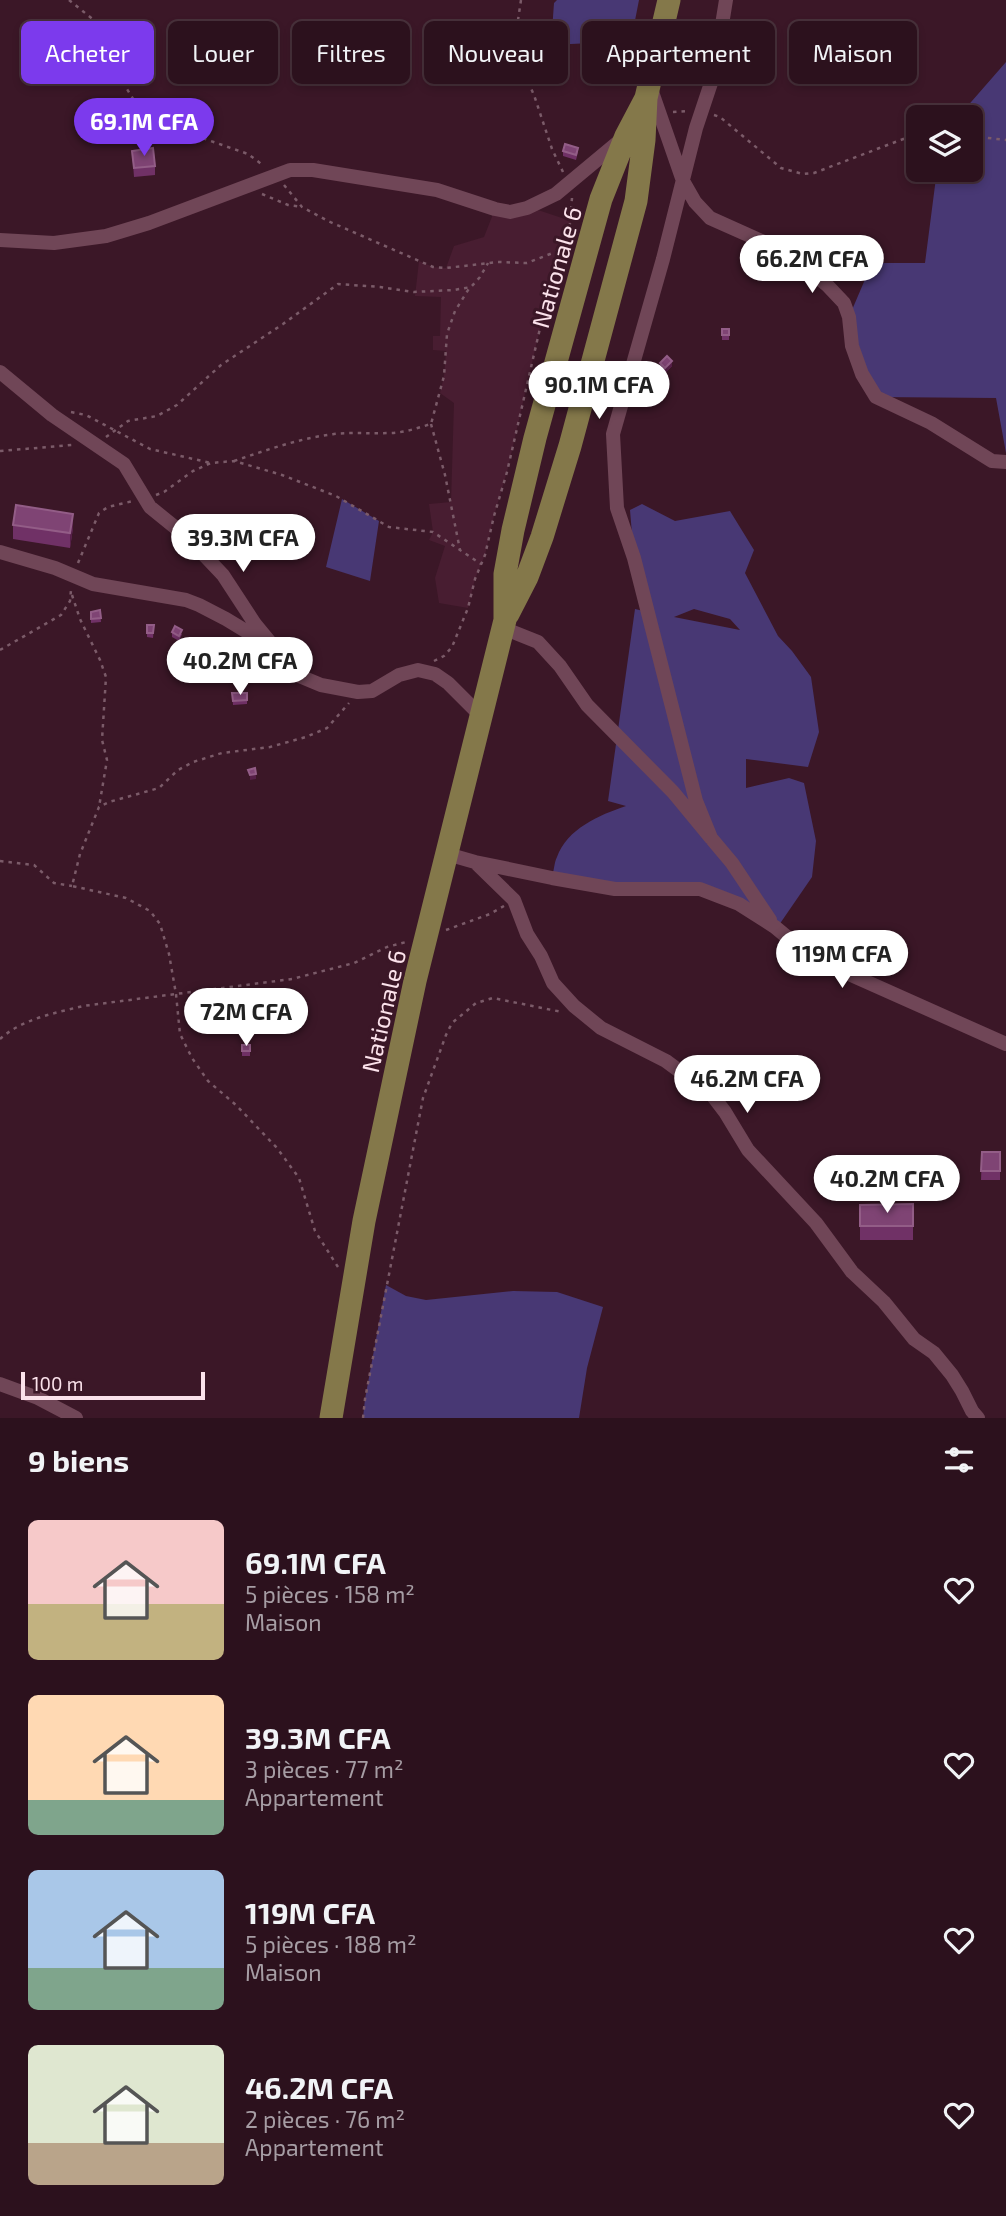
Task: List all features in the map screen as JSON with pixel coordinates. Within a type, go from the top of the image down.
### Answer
[{"type":"main road","name":"Nationale 6","points":[[331,1418],[364,1221],[415,981],[504,624],[527,577],[542,537],[605,318],[641,178],[651,98],[669,0]]},
{"type":"main road","name":"Nationale 6","points":[[504,624],[505,574],[513,530],[601,199],[626,136],[651,98]]},
{"type":"street","points":[[711,838],[696,801],[634,558],[617,508],[613,434],[714,74],[726,0]]},
{"type":"street","points":[[651,98],[683,181],[695,202],[710,218],[786,252],[827,285],[844,303],[849,317],[852,346],[862,373],[876,397],[931,424],[992,461],[1006,462]]},
{"type":"street","points":[[0,240],[54,243],[106,236],[149,223],[290,170],[313,170],[437,190],[510,212],[527,208],[556,194],[626,136]]},
{"type":"street","points":[[0,372],[48,412],[124,464],[150,507],[187,537],[223,575],[255,624],[297,675],[321,685],[358,692],[372,691],[399,675],[418,670],[435,674],[449,683],[481,716]]},
{"type":"street","points":[[0,552],[93,584],[186,600],[200,605],[277,650]]},
{"type":"street","points":[[504,624],[538,642],[560,666],[587,705],[673,793],[732,863],[775,927]]},
{"type":"street","points":[[447,853],[475,862],[615,889],[700,889],[739,904],[775,927],[811,957],[1006,1044]]},
{"type":"street","points":[[475,862],[513,900],[527,934],[553,983],[574,1006],[601,1028],[666,1061],[712,1095],[748,1150],[816,1223],[852,1272],[884,1302],[914,1339],[934,1353],[952,1375],[978,1418]]},
{"type":"street","points":[[0,1384],[38,1398],[76,1418]]},
{"type":"path","points":[[69,0],[105,29],[127,89],[140,110],[185,132],[248,153],[276,175],[302,207]]},
{"type":"path","points":[[418,670],[444,656],[452,647],[468,608],[507,472],[552,276],[568,247],[572,203],[569,183],[552,149],[534,95],[515,53],[521,0]]},
{"type":"path","points":[[651,98],[720,117],[781,168],[803,174],[814,173],[906,138]]},
{"type":"path","points":[[983,137],[1006,140]]},
{"type":"path","points":[[240,189],[302,207],[433,267],[527,263],[568,247]]},
{"type":"path","points":[[460,551],[445,475],[431,424],[444,376],[447,334],[455,311],[488,263]]},
{"type":"path","points":[[0,451],[93,443],[128,421],[157,416],[177,405],[221,365],[338,284],[380,286],[414,292],[471,287]]},
{"type":"path","points":[[48,412],[86,415],[150,449],[211,463],[234,461],[284,444],[324,435],[397,433],[431,424]]},
{"type":"path","points":[[234,461],[282,475],[336,496],[389,527],[433,532],[481,564]]},
{"type":"path","points":[[0,650],[61,615],[70,601],[73,576],[99,513],[108,507],[164,492],[194,471],[211,463]]},
{"type":"path","points":[[71,591],[80,619],[106,677],[102,740],[107,760],[99,807],[80,854],[72,886]]},
{"type":"path","points":[[99,807],[159,788],[178,770],[192,762],[222,753],[270,747],[327,728],[358,692]]},
{"type":"path","points":[[0,861],[34,865],[54,883],[126,898],[150,911],[160,924],[169,954],[180,1034],[192,1058],[208,1082],[236,1105],[277,1148],[299,1178],[315,1231],[338,1266]]},
{"type":"path","points":[[0,1039],[19,1026],[50,1014],[83,1006],[292,979],[354,963],[387,947],[426,937],[490,914],[513,900]]},
{"type":"path","points":[[363,1418],[423,1098],[446,1035],[453,1023],[476,1003],[493,998],[587,1016]]},
{"type":"shaded area","points":[[557,0],[639,0],[635,21],[582,21],[582,43],[568,44],[568,21],[553,21],[554,3]]},
{"type":"shaded area","points":[[1006,62],[1006,453],[996,398],[876,397],[849,317],[872,263],[925,263],[935,182],[983,182],[983,105],[968,105]]},
{"type":"shaded area","points":[[529,207],[571,221],[568,247],[552,276],[507,472],[468,608],[439,603],[435,578],[445,546],[429,540],[433,532],[429,504],[451,502],[454,403],[440,393],[446,351],[433,350],[433,336],[440,336],[441,297],[415,296],[419,261],[433,267],[446,268],[454,246],[484,237],[495,209]]},
{"type":"shaded area","points":[[342,499],[379,521],[370,581],[326,567]]},
{"type":"shaded area","points":[[642,504],[675,521],[730,511],[754,550],[745,573],[778,636],[811,677],[819,732],[808,767],[746,759],[746,788],[789,778],[804,783],[816,841],[812,877],[779,925],[700,889],[552,878],[556,859],[568,838],[585,824],[626,806],[608,801],[635,609],[652,613],[634,558],[630,510]],"holes":[[[694,609],[730,619],[740,630],[674,617]]]},
{"type":"shaded area","points":[[386,1285],[406,1296],[426,1300],[513,1291],[557,1292],[603,1307],[587,1368],[579,1418],[363,1418]]},
{"type":"building","points":[[565,144],[578,148],[576,155],[563,151]]},
{"type":"building","points":[[153,148],[155,166],[134,168],[132,151]]},
{"type":"building","points":[[722,329],[729,329],[729,335],[722,335]]},
{"type":"building","points":[[667,356],[672,361],[665,368],[660,363]]},
{"type":"building","points":[[653,366],[668,380],[654,395],[645,390]]},
{"type":"building","points":[[16,505],[73,514],[70,533],[13,525]]},
{"type":"building","points":[[100,610],[101,618],[91,619],[91,612]]},
{"type":"building","points":[[147,625],[154,625],[153,633],[147,633]]},
{"type":"building","points":[[175,626],[182,630],[179,636],[172,632]]},
{"type":"building","points":[[232,693],[247,693],[247,700],[233,701]]},
{"type":"building","points":[[255,768],[256,774],[250,775],[248,770]]},
{"type":"building","points":[[242,1045],[250,1045],[250,1051],[242,1051]]},
{"type":"building","points":[[982,1152],[1000,1152],[1000,1171],[981,1171]]},
{"type":"building","points":[[913,1204],[913,1226],[860,1226],[860,1205]]}]
